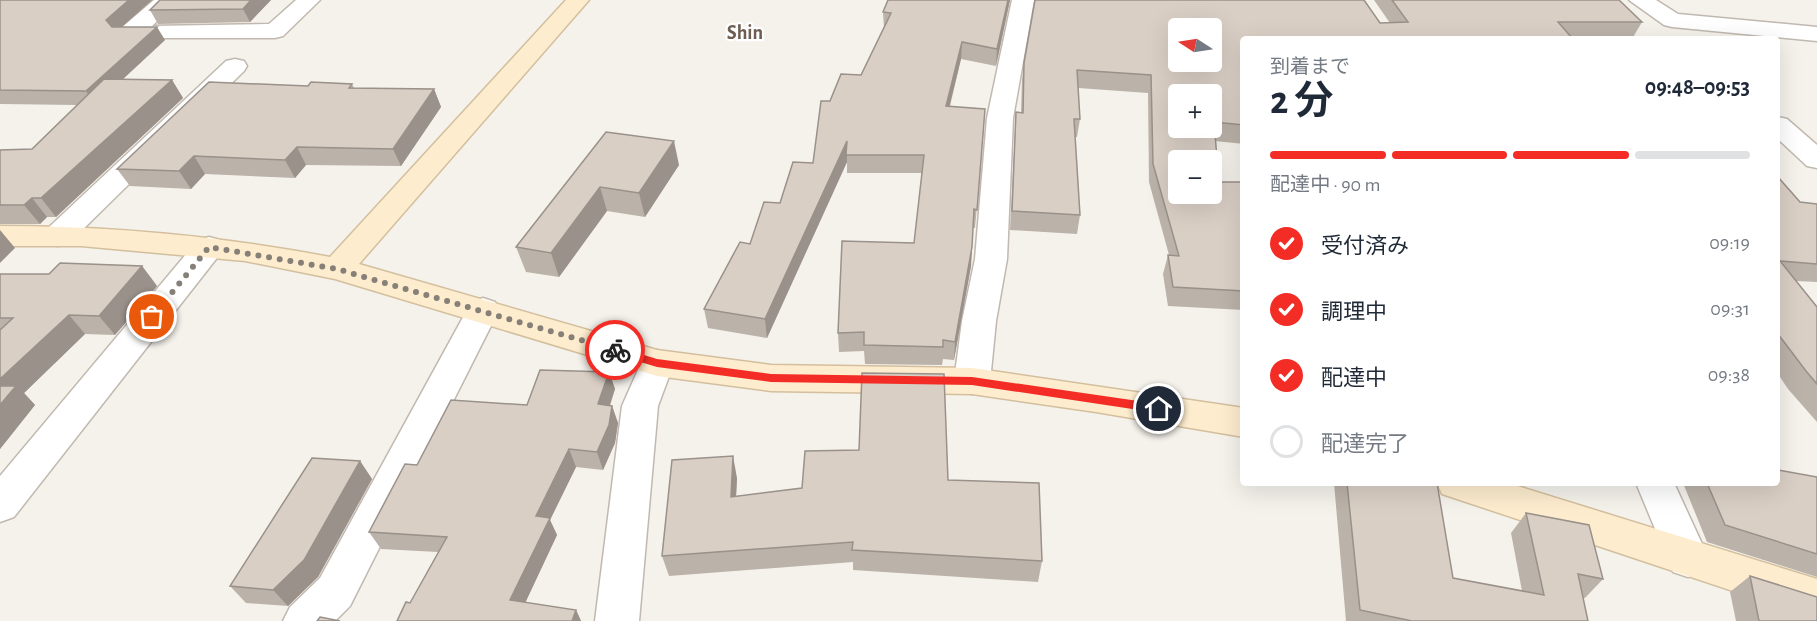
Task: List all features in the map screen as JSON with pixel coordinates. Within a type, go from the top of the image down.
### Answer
[{"type":"street","points":[[168,0],[129,33],[275,31],[309,0]]},
{"type":"street","points":[[337,269],[578,0]]},
{"type":"street","points":[[972,381],[979,321],[991,259],[1000,118],[1023,0]]},
{"type":"street","points":[[1640,0],[1677,29],[1817,34]]},
{"type":"street","points":[[58,236],[235,66]]},
{"type":"street","points":[[1780,127],[1817,160]]},
{"type":"street","points":[[0,236],[58,236],[209,247],[337,269],[483,310],[657,363],[771,378],[972,381],[1096,398],[1240,422]]},
{"type":"street","points":[[0,505],[209,247]]},
{"type":"street","points":[[305,621],[335,592],[483,310]]},
{"type":"street","points":[[617,621],[640,406],[657,363]]},
{"type":"street","points":[[1465,486],[1817,599]]},
{"type":"street","points":[[1655,486],[1688,559]]},
{"type":"building","points":[[0,0],[129,0],[106,20],[112,27],[157,27],[86,91],[0,90]]},
{"type":"building","points":[[160,0],[251,0],[243,9],[150,10]]},
{"type":"building","points":[[888,0],[1008,0],[997,49],[962,42],[946,106],[985,109],[977,210],[974,209],[972,247],[955,342],[943,340],[943,347],[864,345],[864,332],[838,333],[842,241],[914,243],[924,155],[846,155],[847,141],[765,319],[704,309],[740,242],[750,244],[764,202],[780,203],[793,162],[813,163],[821,101],[830,101],[841,74],[861,75],[891,13],[883,12]]},
{"type":"building","points":[[1035,0],[1364,0],[1380,23],[1408,22],[1392,0],[1619,0],[1642,22],[1558,22],[1570,36],[1240,36],[1240,125],[1222,123],[1222,84],[1168,84],[1168,138],[1215,138],[1216,150],[1168,150],[1168,204],[1222,204],[1222,182],[1240,182],[1240,291],[1173,287],[1168,255],[1179,256],[1153,164],[1151,75],[1077,70],[1080,119],[1074,119],[1080,215],[1012,211],[1016,112],[1023,113],[1024,63]]},
{"type":"building","points":[[104,79],[172,80],[41,198],[32,198],[24,205],[0,205],[0,150],[32,149]]},
{"type":"building","points":[[209,82],[308,86],[311,82],[352,84],[349,88],[434,89],[393,149],[297,147],[285,160],[194,156],[179,171],[117,169]]},
{"type":"building","points":[[606,132],[674,141],[639,193],[600,187],[551,253],[516,247]]},
{"type":"building","points":[[1780,179],[1800,202],[1817,204],[1817,264],[1780,261]]},
{"type":"building","points":[[1780,261],[1817,307],[1817,384],[1780,337]]},
{"type":"building","points":[[60,263],[142,266],[99,316],[69,315],[0,379],[0,330],[13,318],[0,318],[0,274],[49,274]]},
{"type":"building","points":[[540,370],[609,372],[598,404],[612,406],[609,425],[597,452],[569,449],[536,516],[550,518],[510,600],[576,610],[572,621],[397,621],[406,602],[410,603],[447,537],[369,532],[405,464],[417,465],[451,400],[527,405]]},
{"type":"building","points":[[862,373],[944,374],[948,480],[1039,483],[1042,561],[852,550],[853,542],[662,556],[672,460],[733,456],[731,497],[802,488],[805,451],[859,450]]},
{"type":"building","points":[[0,386],[16,386],[0,405]]},
{"type":"building","points":[[312,458],[360,461],[304,560],[273,590],[230,586]]},
{"type":"building","points":[[1780,470],[1817,477],[1817,554],[1725,525],[1708,486],[1780,486]]},
{"type":"building","points":[[1347,486],[1438,486],[1453,578],[1544,595],[1526,513],[1589,525],[1603,579],[1578,574],[1588,621],[1412,621],[1360,610]]},
{"type":"building","points":[[1750,576],[1817,597],[1817,621],[1759,621]]},
{"type":"building","points":[[320,617],[340,621],[317,621]]},
{"type":"way so far","points":[[152,317],[209,247],[245,251],[337,269],[615,350]]},
{"type":"district","name":"Shin","points":[[745,33]]},
{"type":"route","points":[[615,350],[657,363],[771,378],[972,381],[1159,409]]}]
